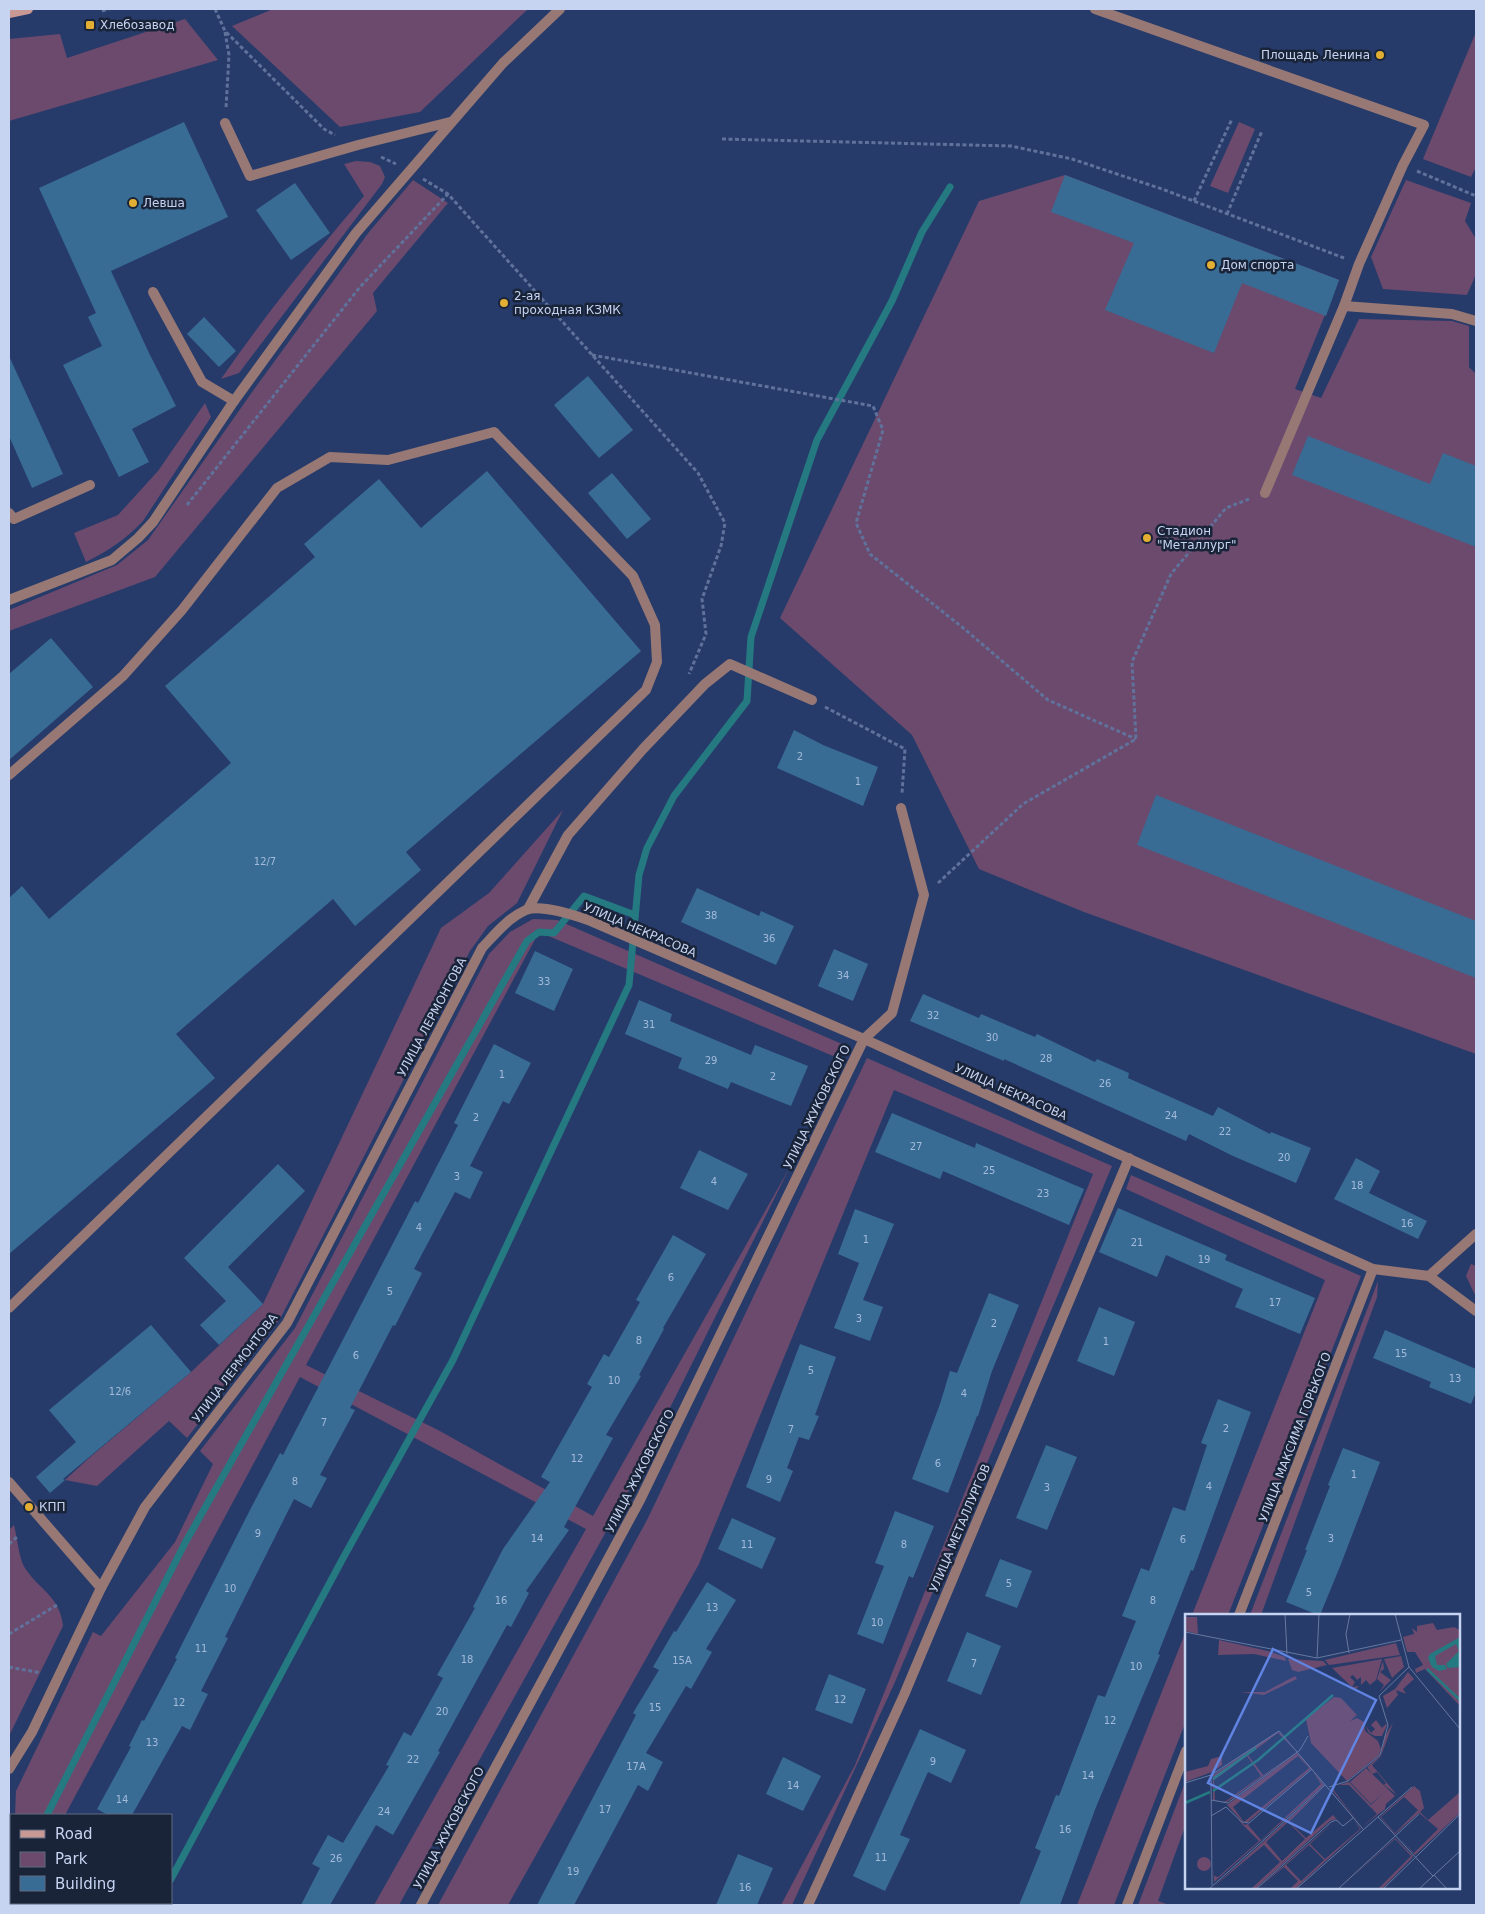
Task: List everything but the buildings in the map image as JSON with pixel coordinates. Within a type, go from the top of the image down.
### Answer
[{"type":"street","points":[[9,14],[28,9]]},
{"type":"street","points":[[9,600],[112,560],[138,538],[153,522],[234,401],[356,233],[503,63],[560,9]]},
{"type":"street","points":[[1095,9],[1424,125],[1403,165],[1359,264],[1344,306],[1265,493]]},
{"type":"street","points":[[225,122],[250,176],[450,122]]},
{"type":"street","points":[[152,292],[202,382],[234,401]]},
{"type":"street","points":[[1344,306],[1452,314],[1476,321]]},
{"type":"street","points":[[9,774],[124,676],[182,610],[277,488],[330,458],[388,460],[494,432],[633,576],[655,625],[658,662],[646,690],[9,1308]]},
{"type":"street","points":[[9,513],[14,519],[90,485]]},
{"type":"street","points":[[528,909],[568,835],[643,750],[705,684],[730,664],[812,700]]},
{"type":"street","points":[[864,1040],[892,1013],[924,895],[901,808]]},
{"type":"street","name":"УЛИЦА НЕКРАСОВА","points":[[528,909],[558,910],[588,920],[864,1040],[1374,1269],[1430,1276]]},
{"type":"street","name":"УЛИЦА ЛЕРМОНТОВА","points":[[9,1769],[32,1732],[101,1588],[145,1507],[287,1322],[482,948],[503,925],[528,909]]},
{"type":"street","name":"УЛИЦА ЖУКОВСКОГО","points":[[421,1905],[640,1500],[864,1040]]},
{"type":"street","name":"УЛИЦА МЕТАЛЛУРГОВ","points":[[808,1905],[904,1695],[1129,1158]]},
{"type":"street","points":[[1476,1234],[1430,1276],[1476,1311]]},
{"type":"street","name":"УЛИЦА МАКСИМА ГОРЬКОГО","points":[[1239,1614],[1374,1269]]},
{"type":"street","points":[[9,1482],[101,1588]]},
{"type":"street","points":[[1127,1905],[1185,1754]]},
{"type":"path","points":[[102,11],[109,9]]},
{"type":"path","points":[[225,31],[229,55],[225,122]]},
{"type":"path","points":[[1194,201],[1232,119]]},
{"type":"path","points":[[1227,214],[1262,132]]},
{"type":"path","points":[[722,139],[1010,146],[1072,159],[1194,201],[1359,264]]},
{"type":"path","points":[[1403,165],[1476,196]]},
{"type":"path","points":[[183,510],[360,287],[448,194]]},
{"type":"path","points":[[592,354],[873,406],[883,430],[856,523],[870,554],[962,627],[1048,700],[1136,739]]},
{"type":"path","points":[[1136,739],[1132,662],[1170,574],[1226,508],[1265,493]]},
{"type":"path","points":[[812,700],[905,749],[901,808]]},
{"type":"path","points":[[924,895],[1024,804],[1136,739]]},
{"type":"path","points":[[9,1544],[17,1537]]},
{"type":"path","points":[[9,1634],[57,1605]]},
{"type":"path","points":[[9,1667],[40,1672]]},
{"type":"green space","points":[[273,9],[528,9],[420,112],[340,127],[232,26]]},
{"type":"green space","points":[[185,19],[218,60],[9,121],[9,39],[60,34],[67,58]]},
{"type":"green space","points":[[1476,32],[1476,167],[1471,177],[1423,159]]},
{"type":"green space","points":[[1239,122],[1255,129],[1228,193],[1210,186]]},
{"type":"green space","points":[[356,161],[370,162],[380,166],[385,177],[382,184],[239,373],[221,379],[290,286],[364,196],[344,164]]},
{"type":"green space","name":"Стадион \"Металлург\"","points":[[1065,175],[1339,280],[1295,389],[1321,398],[1359,319],[1452,321],[1469,326],[1469,367],[1476,374],[1476,1054],[1084,912],[979,869],[912,735],[780,618],[979,201]]},
{"type":"green space","points":[[413,180],[448,203],[373,293],[377,311],[155,577],[9,631],[9,610],[117,565],[148,540],[255,388],[369,232]]},
{"type":"green space","points":[[1406,180],[1471,203],[1465,221],[1476,239],[1476,274],[1467,295],[1383,289],[1371,257]]},
{"type":"green space","points":[[205,403],[211,417],[143,521],[116,544],[86,562],[74,533],[118,515],[158,471]]},
{"type":"green space","points":[[563,810],[517,903],[488,926],[470,951],[280,1319],[187,1438],[169,1421],[97,1486],[65,1480],[191,1372],[263,1304],[441,928],[489,893]]},
{"type":"green space","points":[[533,919],[557,920],[842,1044],[833,1056],[539,932],[306,1365],[438,1430],[593,1516],[790,1167],[628,1492],[399,1905],[374,1905],[586,1529],[300,1377],[66,1814],[15,1814],[16,1791],[93,1632],[101,1636],[175,1542],[213,1464],[200,1451],[295,1328],[489,954],[510,932]]},
{"type":"green space","points":[[867,1058],[1112,1166],[895,1682],[792,1905],[781,1905],[855,1765],[1093,1174],[894,1090],[699,1564],[508,1905],[438,1905],[648,1518]]},
{"type":"green space","points":[[1131,1175],[1361,1276],[1228,1614],[1192,1614],[1325,1280],[1126,1189]]},
{"type":"green space","points":[[1471,1264],[1476,1266],[1476,1297],[1466,1276]]},
{"type":"green space","points":[[1378,1281],[1377,1297],[1261,1614],[1250,1614]]},
{"type":"green space","points":[[14,1525],[23,1564],[58,1607],[63,1626],[9,1736],[9,1530]]},
{"type":"green space","points":[[1185,1634],[1185,1724],[1114,1905],[1077,1905]]},
{"type":"green space","points":[[1185,1783],[1185,1827],[1158,1901],[1169,1905],[1138,1905]]},
{"type":"waterway","points":[[172,1877],[342,1560],[453,1360],[629,985],[639,875],[647,848],[674,796],[747,701],[751,637],[817,440],[892,301],[922,232],[950,187]]},
{"type":"waterway","points":[[48,1814],[185,1543],[527,941],[539,932],[554,933],[584,896],[635,915]]},
{"type":"place","name":"Хлебозавод","points":[[90,25]]},
{"type":"place","name":"Площадь Ленина","points":[[1380,55]]},
{"type":"place","name":"Левша","points":[[133,203]]},
{"type":"place","name":"Дом спорта","points":[[1211,265]]},
{"type":"place","name":"2-ая проходная КЗМК","points":[[504,303]]},
{"type":"place","name":"Стадион \"Металлург\"","points":[[1147,538]]},
{"type":"place","name":"КПП","points":[[29,1507]]}]
